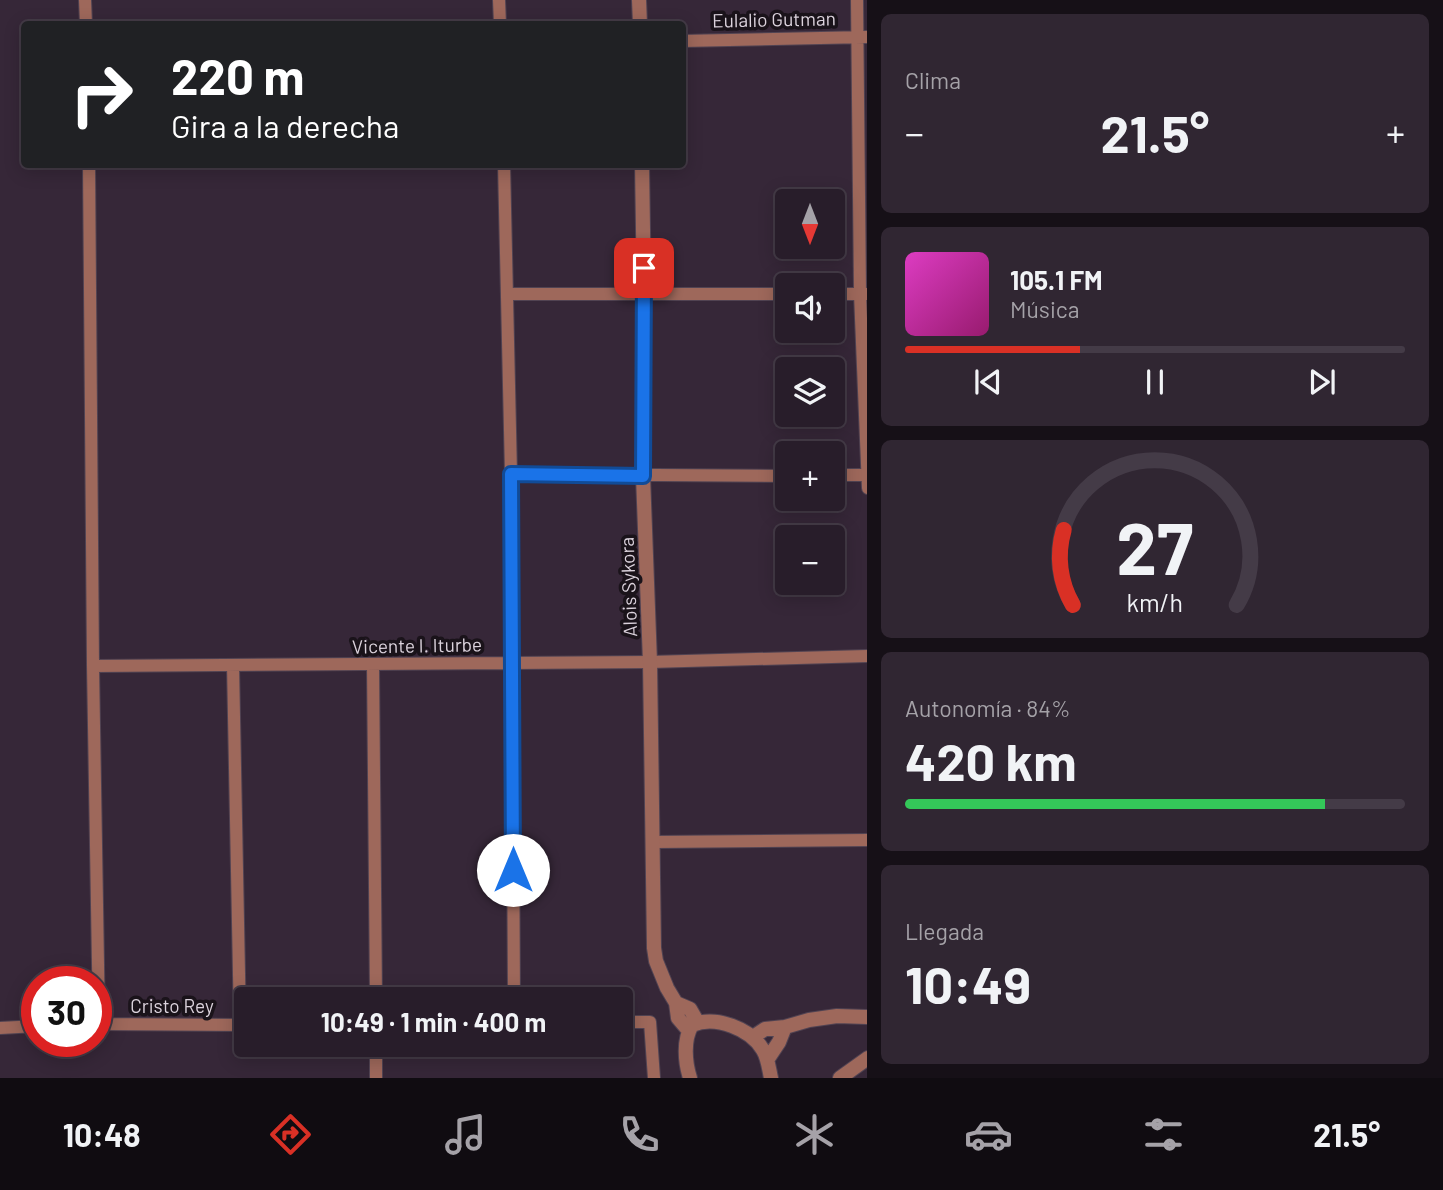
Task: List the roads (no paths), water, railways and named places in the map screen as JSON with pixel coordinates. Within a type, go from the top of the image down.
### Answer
[{"type":"street","points":[[85,0],[86,21]]},
{"type":"street","points":[[499,0],[500,21]]},
{"type":"street","points":[[639,0],[640,21]]},
{"type":"street","points":[[857,0],[863,37],[863,294],[867,488]]},
{"type":"street","name":"Eulalio Gutman","points":[[686,41],[863,37]]},
{"type":"street","points":[[89,168],[97,966]]},
{"type":"street","points":[[504,168],[509,293],[514,987]]},
{"type":"street","name":"Alois Sykora","points":[[642,168],[645,293],[643,476],[656,961],[676,1003],[678,1018],[694,1027]]},
{"type":"street","points":[[509,293],[775,294]]},
{"type":"street","points":[[845,294],[863,294]]},
{"type":"street","points":[[511,474],[775,475]]},
{"type":"street","points":[[845,475],[867,475]]},
{"type":"street","name":"Vicente I. Iturbe","points":[[93,666],[650,662],[867,656]]},
{"type":"street","points":[[373,664],[376,987]]},
{"type":"street","points":[[233,665],[242,987]]},
{"type":"street","points":[[653,842],[867,840]]},
{"type":"street","points":[[753,1037],[765,1029],[785,1027],[808,1020],[837,1016],[867,1017]]},
{"type":"street","points":[[633,1022],[650,1022],[654,1078]]},
{"type":"street","points":[[690,1078],[686,1054],[694,1027],[718,1023],[753,1037],[764,1051],[771,1078]]},
{"type":"street","name":"Cristo Rey","points":[[112,1024],[234,1025]]},
{"type":"street","points":[[0,1028],[21,1027]]},
{"type":"street","points":[[767,1060],[785,1027]]},
{"type":"street","points":[[376,1057],[376,1078]]},
{"type":"street","points":[[840,1078],[867,1058]]}]
